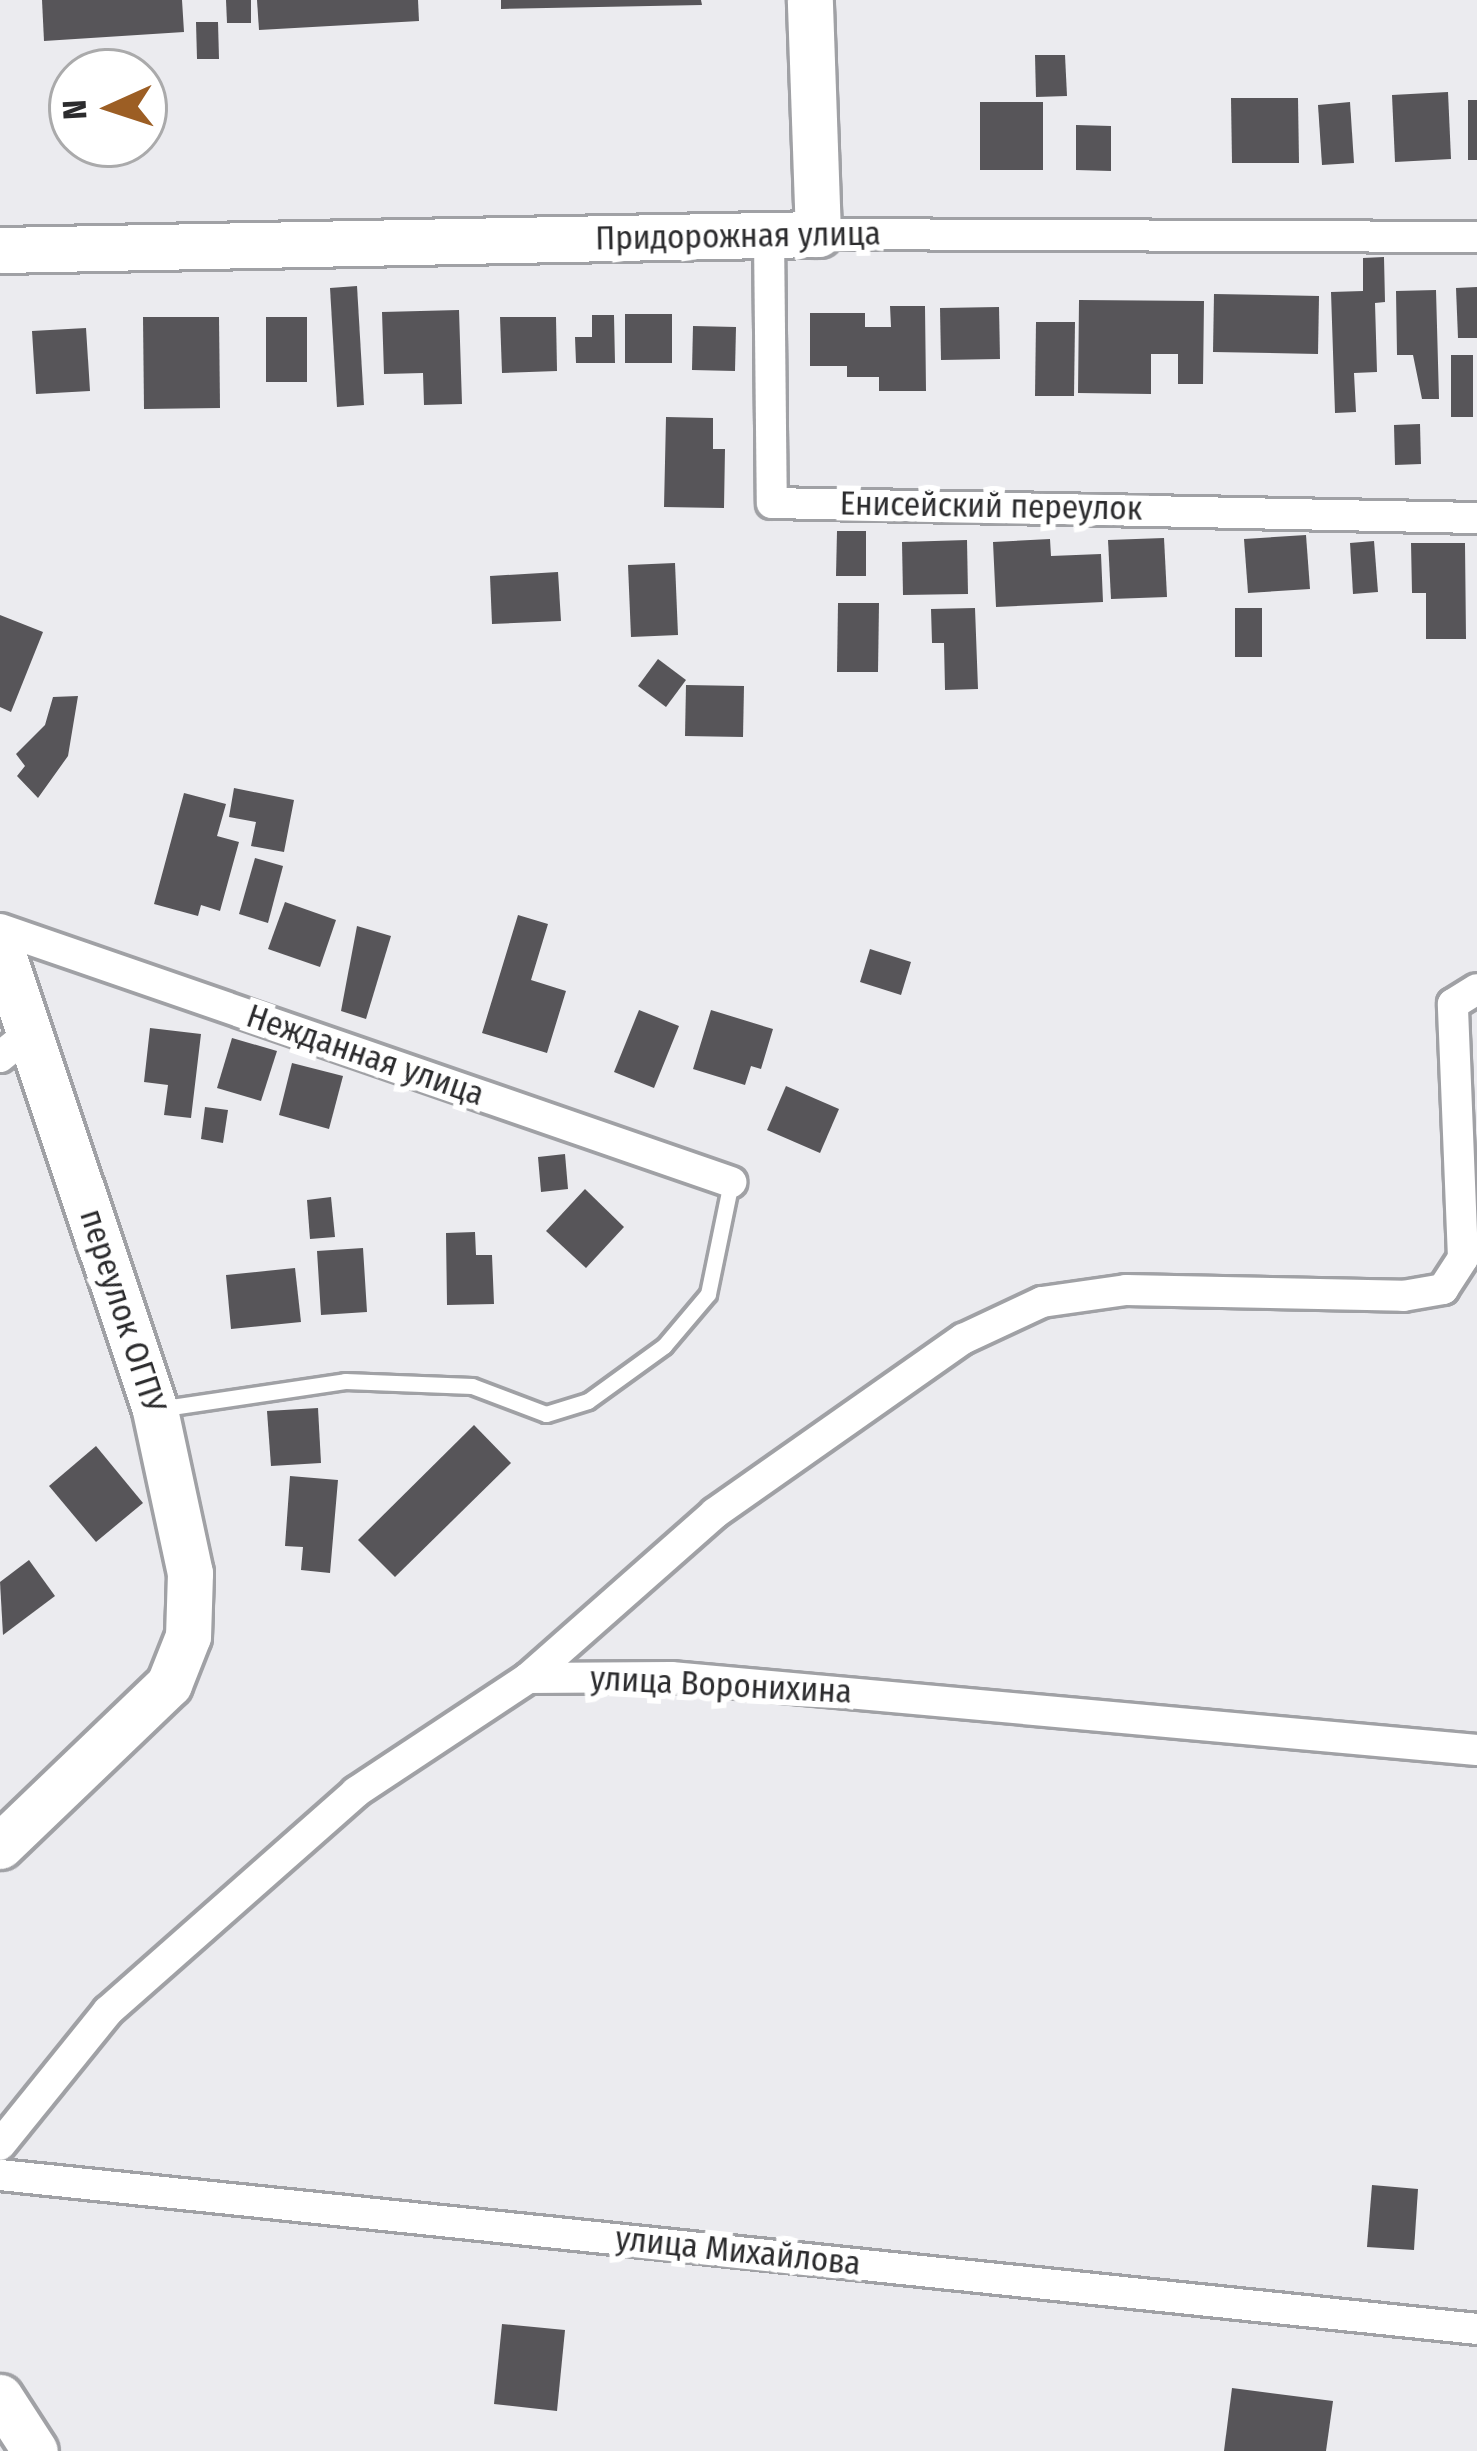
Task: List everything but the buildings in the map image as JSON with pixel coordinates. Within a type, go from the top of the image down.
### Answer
[{"type":"street","points":[[810,0],[818,235]]},
{"type":"street","name":"Придорожная улица","points":[[0,250],[818,235],[1477,237]]},
{"type":"street","name":"Енисейский переулок","points":[[769,236],[772,502],[1477,518]]},
{"type":"street","name":"Нежданная улица","points":[[0,929],[731,1182]]},
{"type":"street","name":"переулок ОГПУ","points":[[0,946],[16,1044],[155,1410],[190,1573],[188,1636],[169,1684],[0,1846]]},
{"type":"street","points":[[0,2145],[108,2012],[356,1792],[528,1678],[715,1513],[963,1339],[1042,1302],[1126,1290],[1402,1296],[1443,1289],[1463,1258],[1453,1004],[1477,989]]},
{"type":"street","name":"улица Воронихина","points":[[528,1678],[671,1677],[1477,1750]]},
{"type":"street","name":"улица Михайлова","points":[[0,2175],[1477,2329]]},
{"type":"street","points":[[0,2398],[35,2451]]},
{"type":"lane","points":[[155,1410],[364,1381],[472,1386],[546,1414],[575,1406],[664,1346],[708,1294],[731,1182]]}]
